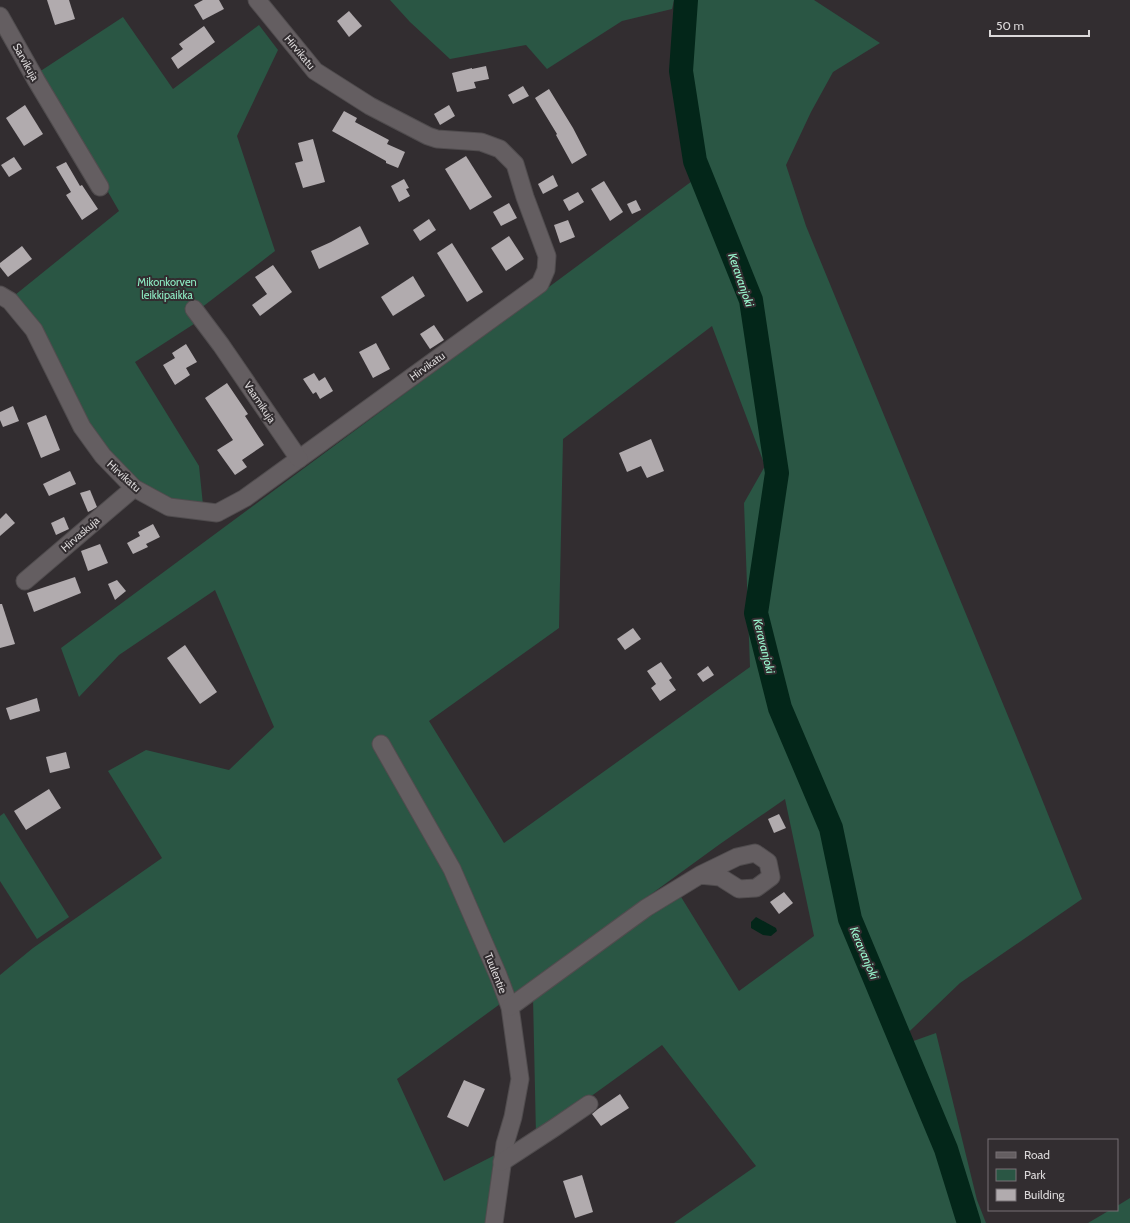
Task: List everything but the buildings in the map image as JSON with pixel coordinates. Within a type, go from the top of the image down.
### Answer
[{"type":"street","name":"Hirvikatu","points":[[0,294],[10,301],[34,330],[82,426],[103,456],[134,488],[169,507],[217,513],[245,498],[540,284],[546,270],[547,256],[525,197],[515,164],[500,149],[481,142],[437,139],[428,136],[370,106],[315,71],[257,0]]},
{"type":"street","name":"Sarvikuja","points":[[0,16],[100,187]]},
{"type":"street","name":"Vaamikuja","points":[[194,309],[221,345],[299,459]]},
{"type":"street","name":"Hirvaskuja","points":[[25,581],[134,488]]},
{"type":"street","name":"Tuulentie","points":[[382,744],[452,868],[498,975],[510,1007],[520,1079],[513,1117],[505,1144],[494,1223]]},
{"type":"street","points":[[510,1007],[646,908],[700,875]]},
{"type":"street","points":[[502,1162],[589,1104]]},
{"type":"green space","points":[[390,0],[674,0],[672,9],[622,21],[547,69],[526,45],[450,59],[410,22]]},
{"type":"green space","points":[[696,0],[814,0],[880,43],[833,72],[811,112],[786,165],[806,226],[1082,899],[960,983],[891,1049],[936,1033],[977,1200],[986,1223],[674,1223],[756,1166],[662,1045],[536,1136],[533,997],[678,892],[739,991],[814,936],[785,799],[720,844],[397,1079],[444,1181],[499,1153],[489,1223],[0,1223],[0,975],[33,948],[162,858],[108,771],[146,750],[229,770],[274,727],[215,590],[119,655],[79,697],[61,648],[707,170],[691,73]],"holes":[[[712,326],[765,466],[744,503],[750,667],[504,843],[429,721],[559,628],[563,439]]]},
{"type":"green space","name":"Mikonkorven leikkipaikka","points":[[123,17],[173,89],[259,25],[278,50],[237,136],[275,251],[201,308],[197,322],[135,362],[199,466],[203,505],[171,501],[137,482],[107,450],[77,405],[15,295],[119,211],[39,72]]},
{"type":"green space","points":[[4,813],[69,917],[37,939],[0,881],[0,816]]},
{"type":"green space","points":[[1130,1198],[1130,1223],[1088,1223],[1108,1211],[1118,1211],[1118,1205]]},
{"type":"shaded area","points":[[756,917],[776,928],[777,931],[771,936],[763,935],[751,928],[751,922]]},
{"type":"waterway","name":"Keravanjoki","points":[[686,0],[681,71],[695,161],[751,300],[777,473],[756,613],[780,708],[831,828],[850,919],[946,1149],[969,1223]]}]
